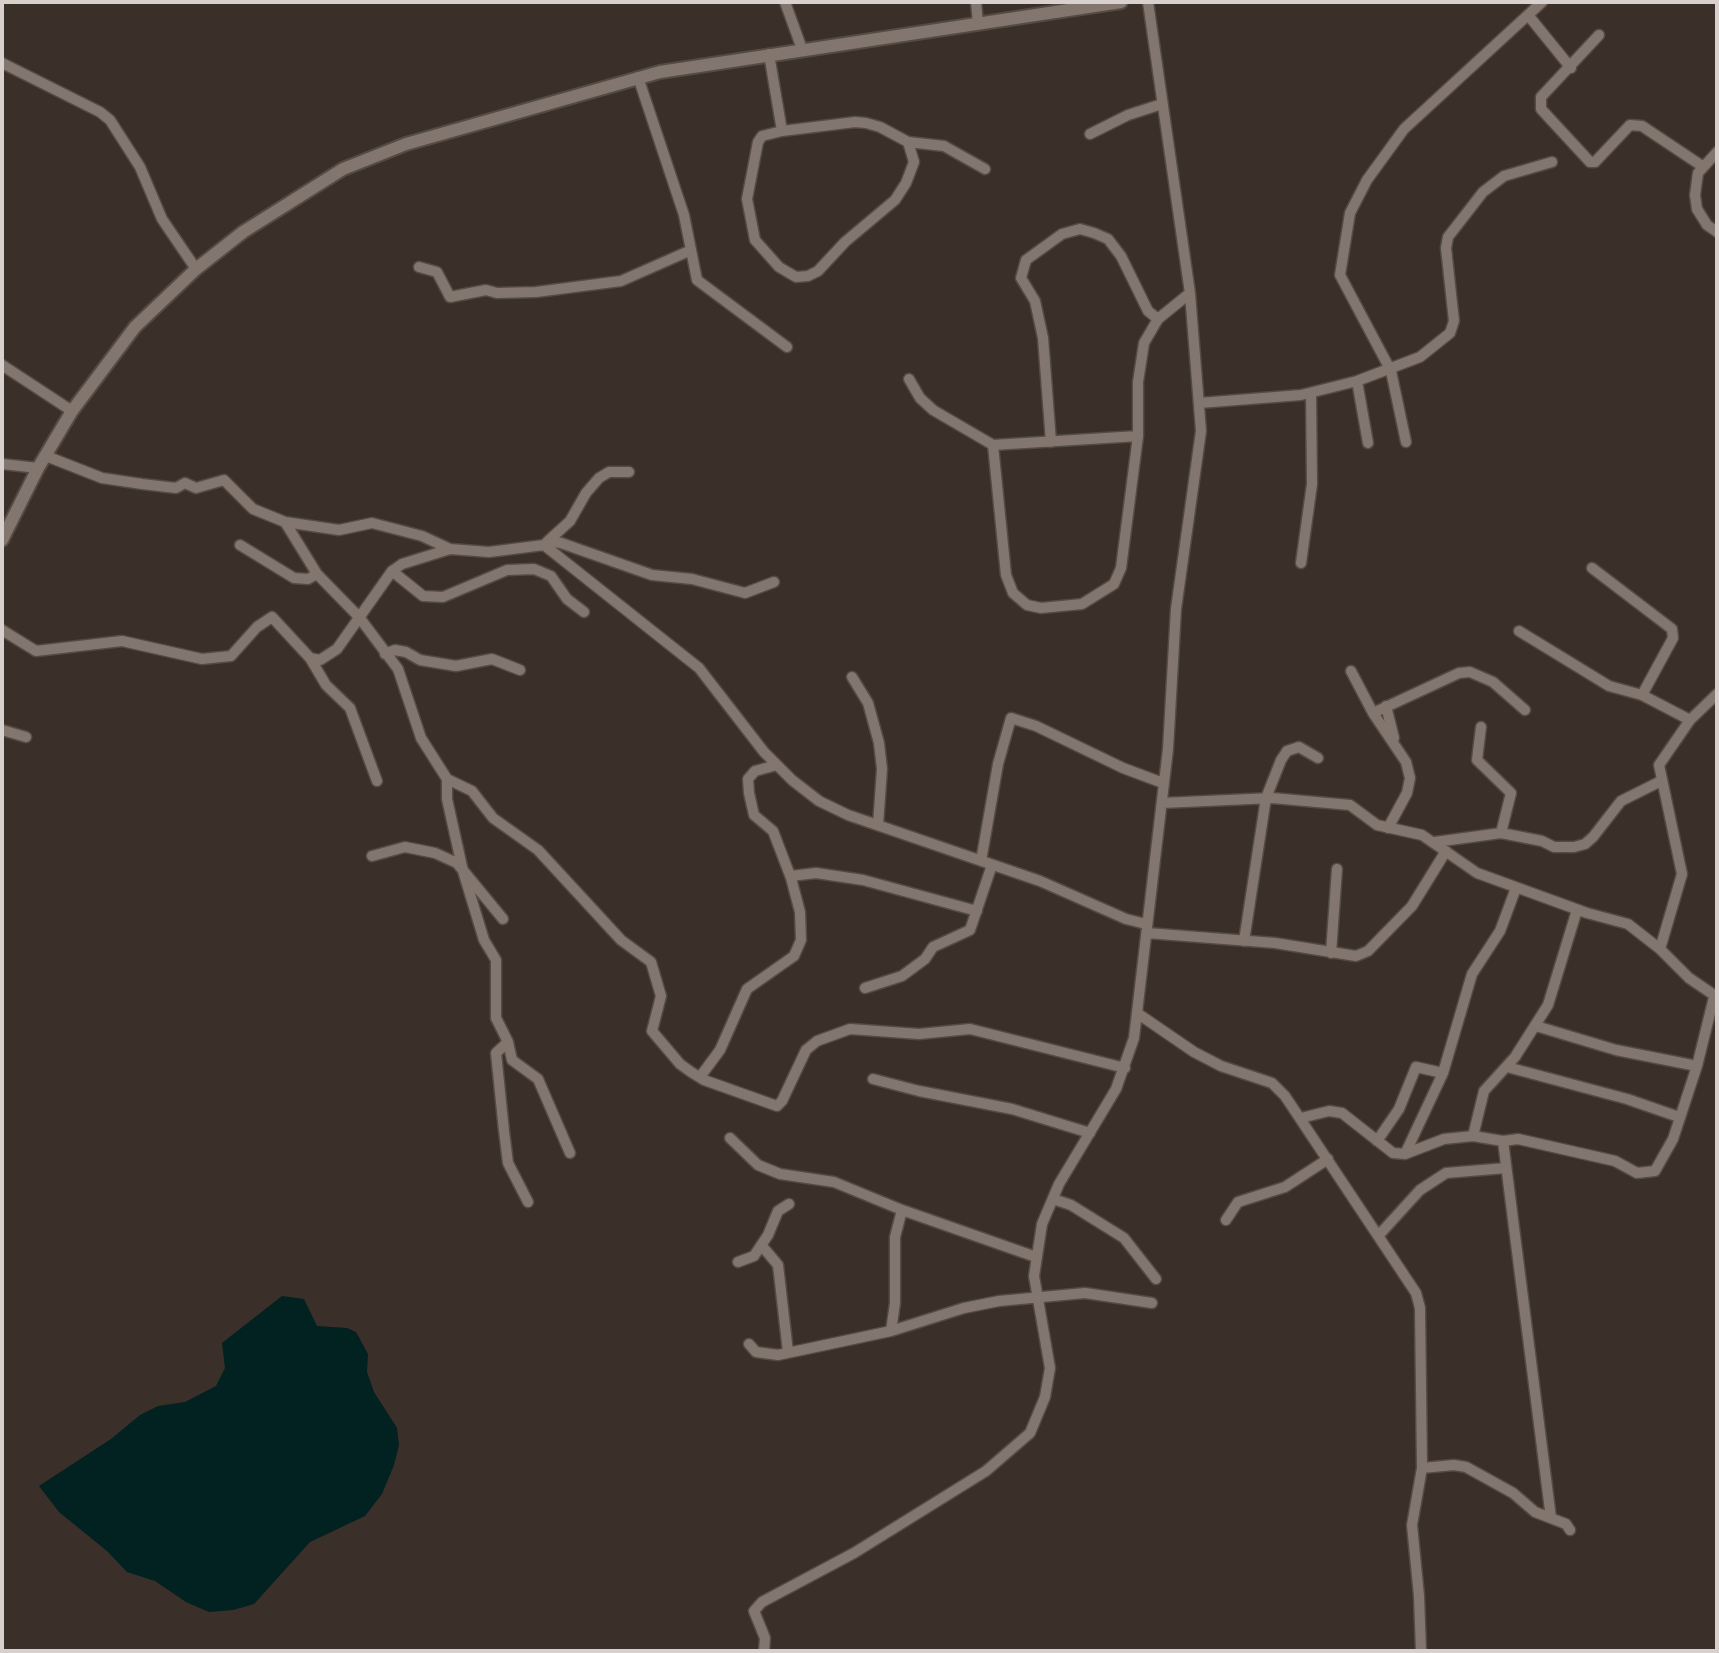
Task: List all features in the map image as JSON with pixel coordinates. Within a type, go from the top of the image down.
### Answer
[{"type":"street","points":[[785,2],[802,49]]},
{"type":"street","points":[[976,2],[978,24]]},
{"type":"street","points":[[2,540],[38,468],[72,411],[135,327],[196,269],[265,217],[343,170],[406,144],[638,77],[769,54],[1121,2]]},
{"type":"street","points":[[764,1651],[765,1638],[754,1611],[762,1602],[854,1553],[986,1471],[1030,1433],[1045,1397],[1050,1368],[1034,1276],[1042,1224],[1125,1068],[1137,1013],[1156,830],[1162,803],[1176,609],[1200,447],[1190,293],[1148,2]]},
{"type":"street","points":[[1406,442],[1391,371],[1340,275],[1350,213],[1367,180],[1404,129],[1542,2]]},
{"type":"street","points":[[1528,15],[1571,68]]},
{"type":"street","points":[[1599,35],[1539,102],[1587,160],[1595,162],[1630,125],[1642,126],[1702,166]]},
{"type":"street","points":[[769,54],[782,131]]},
{"type":"street","points":[[2,63],[100,112],[110,120],[140,167],[162,219],[196,269]]},
{"type":"street","points":[[638,77],[684,215],[697,281],[787,347]]},
{"type":"street","points":[[1090,134],[1162,104]]},
{"type":"street","points":[[908,142],[914,162],[906,183],[895,200],[845,242],[818,271],[808,276],[796,277],[772,261],[755,240],[747,199],[758,142],[762,136],[855,122],[880,127],[908,142],[944,146],[985,169]]},
{"type":"street","points":[[1717,152],[1702,166],[1695,195],[1697,209],[1707,225],[1717,232]]},
{"type":"street","points":[[1199,404],[1311,393],[1391,371],[1420,357],[1450,333],[1454,321],[1446,248],[1448,237],[1463,214],[1483,192],[1504,176],[1552,162]]},
{"type":"street","points":[[1051,442],[1043,338],[1035,301],[1021,278],[1026,260],[1062,234],[1080,229],[1108,239],[1132,273],[1147,310],[1158,319]]},
{"type":"street","points":[[419,267],[438,272],[450,297],[486,290],[497,293],[536,292],[621,281],[689,251]]},
{"type":"street","points":[[993,445],[1006,575],[1013,593],[1027,605],[1056,608],[1082,604],[1114,584],[1122,559],[1138,436],[1138,382],[1144,343],[1158,319],[1190,293]]},
{"type":"street","points":[[2,365],[72,411]]},
{"type":"street","points":[[909,379],[920,398],[933,410],[993,445],[1138,436]]},
{"type":"street","points":[[1357,381],[1368,443]]},
{"type":"street","points":[[1301,563],[1312,484],[1311,393]]},
{"type":"street","points":[[46,456],[102,478],[142,484],[176,488],[185,483],[196,488],[224,480],[253,509],[285,522],[339,530],[372,523],[422,536],[450,549],[489,552],[546,543],[652,575],[692,579],[745,593],[774,582]]},
{"type":"street","points":[[2,464],[38,468]]},
{"type":"street","points":[[546,543],[570,521],[586,493],[599,478],[609,472],[629,472]]},
{"type":"street","points":[[285,522],[291,537],[317,574],[359,617],[403,677],[411,713],[421,738],[447,779],[472,791],[493,818],[538,850],[621,940],[651,962],[661,996],[652,1031],[680,1064],[699,1077],[776,1106],[789,1088],[806,1050],[817,1041],[850,1029],[919,1034],[970,1029],[1125,1068]]},
{"type":"street","points":[[546,543],[699,668],[777,765],[819,801],[878,825],[1071,893],[1147,928],[1356,956],[1368,951],[1418,899],[1446,851]]},
{"type":"street","points":[[240,545],[294,578],[308,579],[317,574]]},
{"type":"street","points":[[310,658],[320,660],[337,649],[392,571],[402,564],[450,549]]},
{"type":"street","points":[[1592,568],[1672,629],[1673,638],[1642,695]]},
{"type":"street","points":[[392,571],[423,596],[443,597],[507,570],[534,569],[551,576],[567,599],[584,612]]},
{"type":"street","points":[[2,630],[36,651],[122,641],[202,659],[231,656],[257,627],[272,617],[310,658],[326,685],[350,708],[377,781]]},
{"type":"street","points":[[1519,631],[1609,686],[1642,695],[1690,720]]},
{"type":"street","points":[[385,654],[395,650],[406,652],[420,660],[456,666],[492,659],[520,670]]},
{"type":"street","points":[[1351,671],[1373,713],[1399,752]]},
{"type":"street","points":[[1373,713],[1459,673],[1469,672],[1493,682],[1525,710]]},
{"type":"street","points":[[852,677],[868,703],[879,743],[882,769],[878,825]]},
{"type":"street","points":[[1660,949],[1682,874],[1659,765],[1690,720],[1717,694]]},
{"type":"street","points":[[1385,706],[1410,778],[1407,793],[1388,828]]},
{"type":"street","points":[[981,861],[998,764],[1011,718],[1037,726],[1122,768],[1163,783]]},
{"type":"street","points":[[1481,727],[1477,760],[1511,793],[1501,833]]},
{"type":"street","points":[[2,730],[26,737]]},
{"type":"street","points":[[1244,941],[1266,799],[1287,751],[1299,747],[1318,758]]},
{"type":"street","points":[[699,1077],[720,1050],[747,989],[794,956],[801,940],[800,912],[791,876],[773,831],[754,815],[749,793],[748,779],[755,771],[777,765]]},
{"type":"street","points":[[447,779],[447,799],[463,871],[484,940],[496,960],[496,1018],[508,1042],[512,1060],[538,1079],[570,1153]]},
{"type":"street","points":[[1435,842],[1501,833],[1564,849],[1585,844],[1621,801],[1661,781]]},
{"type":"street","points":[[1162,803],[1266,799],[1350,805],[1377,825],[1422,835],[1477,873],[1577,910],[1619,919],[1660,949],[1689,978],[1715,997],[1697,1066],[1673,1139],[1655,1171],[1637,1173],[1615,1161],[1518,1139],[1503,1142],[1473,1136],[1444,1139],[1405,1154],[1393,1153],[1348,1116],[1336,1111],[1301,1118]]},
{"type":"street","points":[[372,856],[394,848],[417,849],[457,863],[502,919]]},
{"type":"street","points":[[865,988],[902,976],[925,959],[933,947],[970,930],[992,865]]},
{"type":"street","points":[[1331,953],[1337,869]]},
{"type":"street","points":[[791,876],[816,873],[863,880],[977,911]]},
{"type":"street","points":[[1405,1154],[1443,1073],[1472,974],[1500,931],[1516,888]]},
{"type":"street","points":[[1473,1136],[1484,1091],[1507,1067],[1536,1027],[1556,985],[1577,910]]},
{"type":"street","points":[[1137,1013],[1194,1052],[1222,1066],[1272,1083],[1286,1096],[1409,1279],[1420,1308],[1422,1468],[1412,1525],[1420,1651]]},
{"type":"street","points":[[1536,1027],[1616,1050],[1697,1066]]},
{"type":"street","points":[[508,1042],[497,1049],[496,1053],[504,1131],[508,1163],[528,1202]]},
{"type":"street","points":[[1377,1141],[1399,1109],[1416,1067],[1443,1073]]},
{"type":"street","points":[[1507,1067],[1627,1099],[1679,1118]]},
{"type":"street","points":[[873,1079],[1012,1109],[1090,1133]]},
{"type":"street","points":[[730,1138],[758,1165],[780,1174],[834,1182],[902,1210],[1036,1257]]},
{"type":"street","points":[[1503,1142],[1551,1518]]},
{"type":"street","points":[[1226,1220],[1238,1202],[1285,1187],[1328,1159]]},
{"type":"street","points":[[1379,1235],[1420,1190],[1446,1173],[1506,1168]]},
{"type":"street","points":[[1053,1199],[1070,1205],[1124,1238],[1156,1279]]},
{"type":"street","points":[[738,1262],[750,1259],[762,1246],[778,1212],[789,1204]]},
{"type":"street","points":[[891,1331],[895,1303],[895,1237],[902,1210]]},
{"type":"street","points":[[762,1246],[778,1265],[788,1352]]},
{"type":"street","points":[[749,1344],[756,1352],[766,1355],[788,1352],[891,1331],[964,1308],[999,1301],[1097,1294],[1152,1303]]},
{"type":"street","points":[[1422,1468],[1454,1465],[1466,1467],[1513,1493],[1535,1512],[1566,1524],[1570,1530]]},
{"type":"water","points":[[282,1296],[304,1299],[317,1326],[347,1328],[356,1332],[368,1354],[367,1372],[374,1392],[397,1428],[399,1445],[382,1494],[365,1516],[310,1542],[254,1604],[233,1610],[209,1612],[186,1602],[155,1581],[127,1572],[107,1551],[59,1512],[39,1486],[111,1439],[140,1415],[158,1406],[185,1402],[216,1386],[225,1368],[222,1343]]}]
